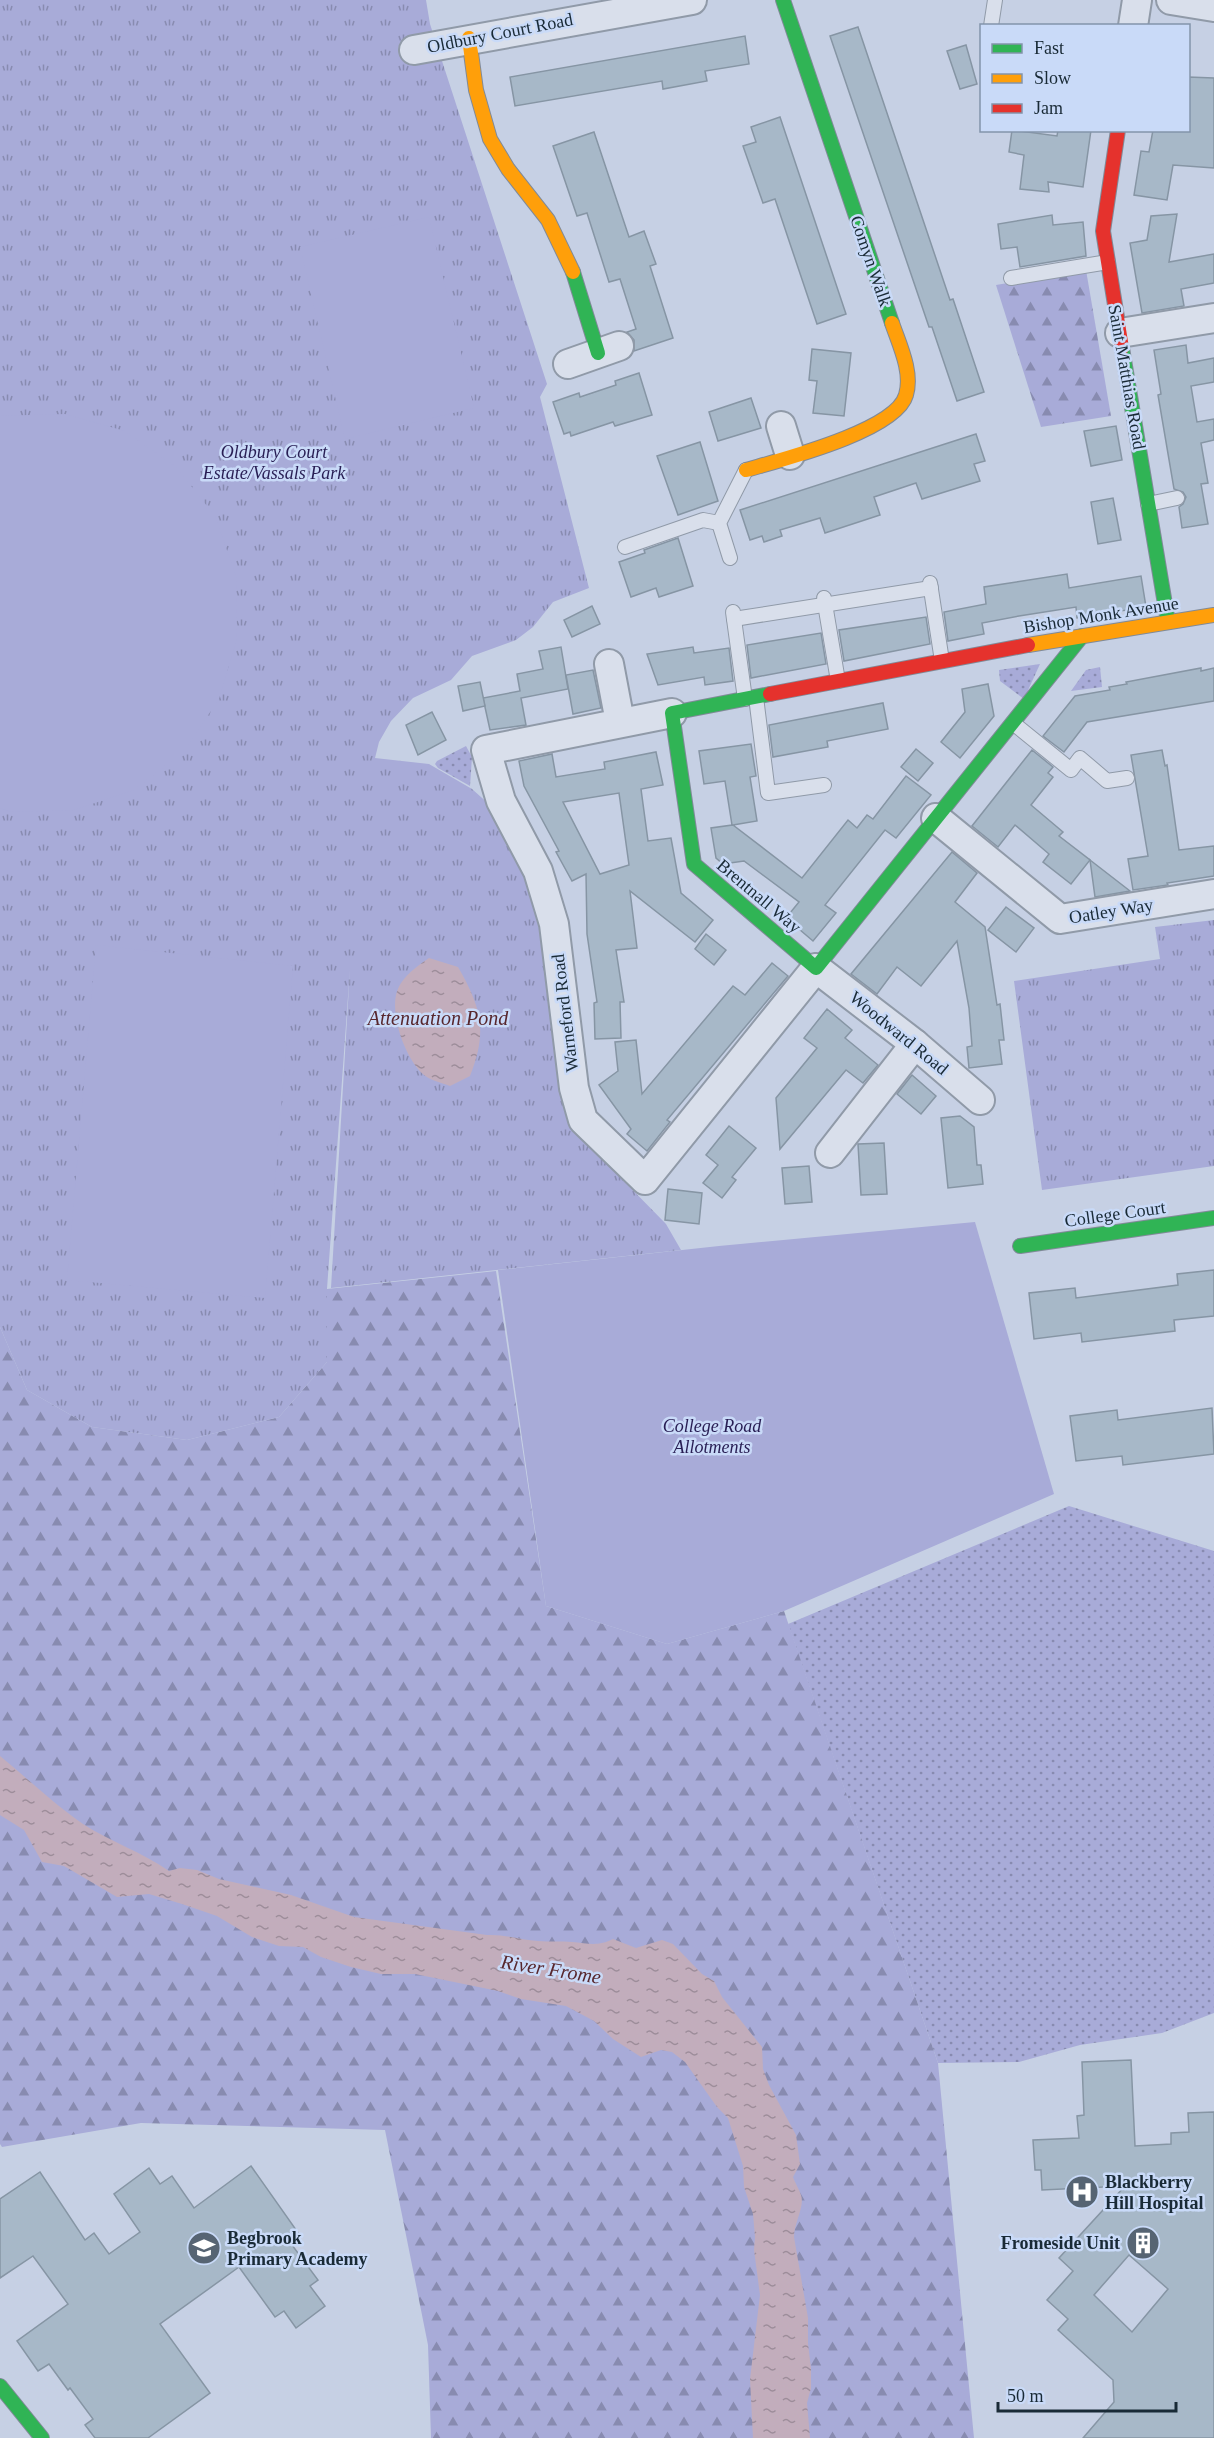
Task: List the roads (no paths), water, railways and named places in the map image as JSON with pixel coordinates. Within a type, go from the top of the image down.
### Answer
[{"type":"street","name":"Oldbury Court Road","points":[[414,50],[593,8],[692,0]]},
{"type":"street","name":"Comyn Walk","points":[[746,470],[877,425],[897,410],[908,388],[905,362],[783,0]]},
{"type":"street","points":[[1133,24],[1137,0]]},
{"type":"street","points":[[1172,0],[1214,7]]},
{"type":"street","points":[[469,38],[478,103],[485,128],[504,163],[537,203],[555,232],[609,350],[568,364]]},
{"type":"street","name":"Saint Matthias Road","points":[[1118,132],[1103,231],[1167,622]]},
{"type":"street","points":[[1120,333],[1214,318]]},
{"type":"street","points":[[781,426],[790,455]]},
{"type":"street","name":"Bishop Monk Avenue","points":[[942,661],[1214,615]]},
{"type":"street","points":[[816,968],[1082,636]]},
{"type":"street","points":[[672,713],[942,661]]},
{"type":"street","points":[[609,664],[620,722]]},
{"type":"street","name":"Warneford Road","points":[[672,713],[486,750],[501,801],[538,871],[554,924],[574,1088],[584,1120],[645,1180],[816,968]]},
{"type":"street","name":"Brentnall Way","points":[[672,713],[693,864],[816,968]]},
{"type":"street","name":"Oatley Way","points":[[936,818],[1060,919],[1214,894]]},
{"type":"street","name":"Woodward Road","points":[[816,968],[915,1044],[980,1100]]},
{"type":"street","points":[[830,1153],[915,1044]]},
{"type":"street","name":"College Court","points":[[1020,1246],[1214,1218]]},
{"type":"street","points":[[0,2386],[42,2438]]},
{"type":"lane","points":[[991,24],[996,0]]},
{"type":"lane","points":[[1011,278],[1108,262]]},
{"type":"lane","name":"Comyn Walk","points":[[719,523],[746,470]]},
{"type":"lane","points":[[1148,504],[1177,498]]},
{"type":"lane","points":[[625,547],[703,520],[719,523],[730,558]]},
{"type":"lane","points":[[824,785],[768,793],[734,616],[930,586],[942,661]]},
{"type":"lane","points":[[825,602],[838,681]]},
{"type":"lane","points":[[1013,723],[1071,770],[1080,758],[1107,781],[1127,777]]},
{"type":"water","name":"Attenuation Pond","points":[[429,958],[458,967],[477,1007],[480,1032],[476,1060],[470,1076],[450,1086],[429,1078],[417,1068],[401,1038],[396,1015],[396,995],[401,983]]},
{"type":"water","name":"River Frome","points":[[0,1756],[83,1824],[169,1871],[180,1868],[197,1870],[219,1879],[291,1895],[354,1917],[538,1941],[592,1944],[613,1939],[636,1948],[662,1940],[673,1944],[702,1974],[714,1981],[722,1997],[762,2047],[763,2069],[769,2085],[796,2135],[800,2164],[793,2177],[802,2199],[794,2237],[808,2318],[811,2388],[807,2403],[810,2438],[753,2438],[750,2379],[760,2295],[754,2250],[753,2214],[744,2187],[743,2166],[728,2118],[717,2107],[685,2062],[672,2052],[661,2050],[641,2057],[613,2039],[594,2021],[566,2006],[521,1999],[498,1991],[415,1974],[381,1974],[351,1967],[321,1957],[303,1947],[279,1946],[252,1937],[217,1916],[149,1894],[117,1897],[64,1866],[42,1862],[24,1830],[0,1815]]},
{"type":"place","name":"Blackberry Hill Hospital","points":[[1082,2192]]},
{"type":"place","name":"Fromeside Unit","points":[[1143,2243]]},
{"type":"place","name":"Begbrook Primary Academy","points":[[204,2248]]},
{"type":"park label","name":"Oldbury Court Estate/Vassals Park","points":[[274,462]]},
{"type":"park label","name":"College Road Allotments","points":[[712,1436]]}]
